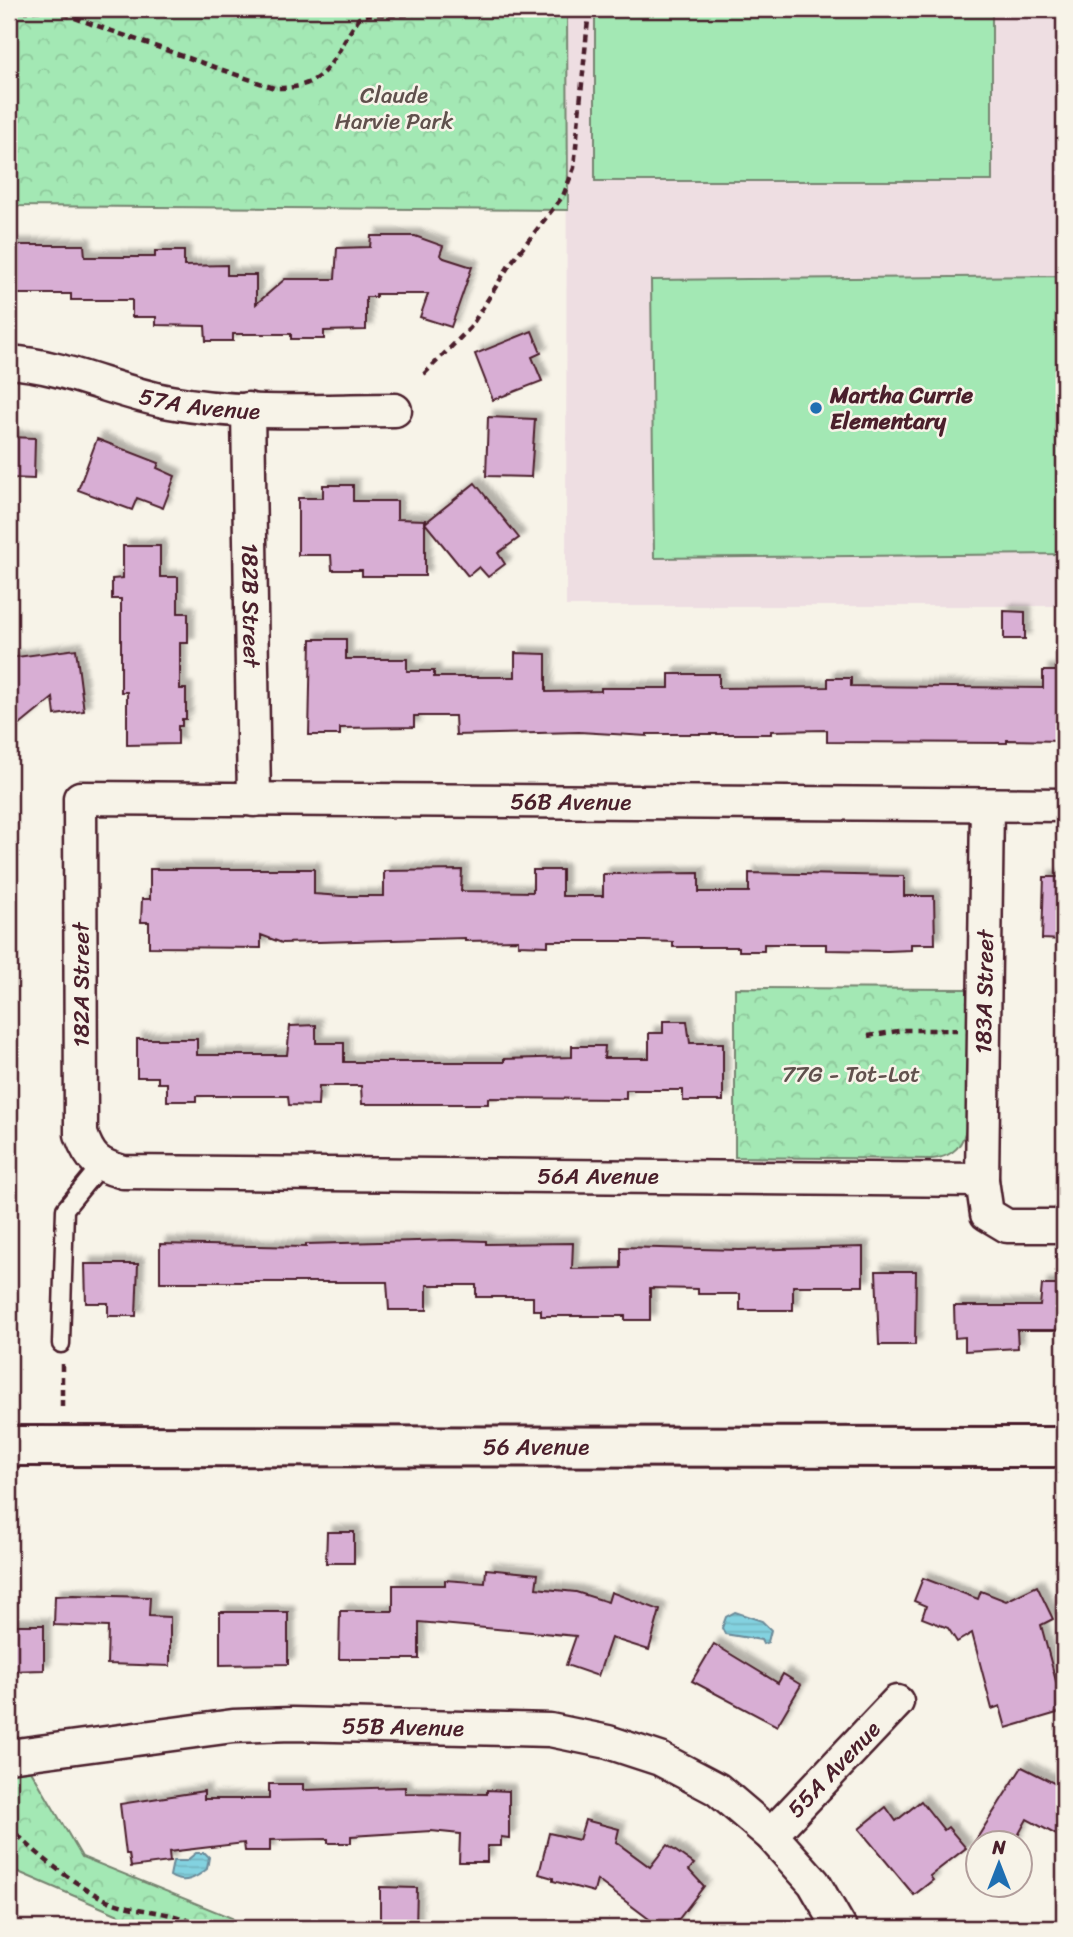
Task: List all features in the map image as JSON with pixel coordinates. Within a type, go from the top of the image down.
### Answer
[{"type":"highway","name":"56 Avenue","points":[[9,1446],[1064,1447]]},
{"type":"street","name":"57A Avenue","points":[[9,362],[58,369],[167,402],[207,408],[395,410]]},
{"type":"street","name":"182B Street","points":[[248,410],[254,800]]},
{"type":"street","name":"56B Avenue","points":[[80,798],[1064,805]]},
{"type":"street","name":"182A Street","points":[[80,798],[82,1134],[89,1155],[100,1166]]},
{"type":"street","name":"183A Street","points":[[982,1180],[987,805]]},
{"type":"street","name":"56A Avenue","points":[[100,1166],[122,1172],[982,1180]]},
{"type":"street","points":[[982,1180],[987,1214],[1007,1226],[1064,1226]]},
{"type":"street","name":"55A Avenue","points":[[771,1835],[897,1702]]},
{"type":"street","name":"55B Avenue","points":[[9,1756],[233,1726],[346,1724],[550,1730],[608,1742],[660,1759],[717,1789],[771,1835]]},
{"type":"street","points":[[771,1835],[814,1883],[840,1928]]},
{"type":"lane","points":[[61,1344],[65,1209],[100,1166]]},
{"type":"path","points":[[9,12],[54,9],[274,88],[293,88],[309,85],[323,76],[359,18],[367,15],[403,16],[424,9]]},
{"type":"path","points":[[424,374],[470,328],[510,264],[563,196],[574,168],[589,9]]},
{"type":"path","points":[[868,1037],[904,1030],[964,1030]]},
{"type":"path","points":[[61,1344],[62,1412]]},
{"type":"path","points":[[9,1826],[24,1843],[93,1893],[115,1903],[187,1918],[202,1928]]},
{"type":"shaded area","name":"Martha Currie Elementary","points":[[567,9],[1064,9],[1064,606],[566,606]]},
{"type":"green space","name":"Claude Harvie Park","points":[[9,9],[567,9],[568,210],[9,206]]},
{"type":"green space","points":[[595,9],[992,9],[992,181],[595,181]]},
{"type":"green space","points":[[1064,276],[1064,554],[654,558],[651,280]]},
{"type":"green space","name":"77G - Tot-Lot","points":[[735,988],[968,989],[967,1122],[964,1136],[957,1148],[947,1155],[932,1159],[735,1157]]},
{"type":"green space","points":[[29,1767],[82,1857],[232,1918],[240,1928],[149,1928],[9,1868],[9,1770]]},
{"type":"water","points":[[735,1612],[762,1621],[771,1630],[768,1642],[763,1644],[761,1640],[725,1634],[722,1628],[726,1617]]},
{"type":"water","points":[[196,1853],[205,1853],[209,1857],[207,1869],[190,1879],[180,1880],[170,1876],[173,1861],[186,1861]]},
{"type":"building","points":[[371,236],[415,236],[443,246],[440,255],[444,258],[472,267],[451,327],[420,317],[428,294],[376,294],[376,297],[366,297],[366,330],[324,331],[324,339],[291,339],[291,334],[233,334],[233,341],[206,341],[205,326],[156,325],[156,317],[132,317],[132,300],[71,300],[71,294],[9,294],[9,245],[84,245],[85,257],[155,257],[155,251],[184,251],[184,266],[227,265],[227,275],[256,275],[256,304],[285,279],[335,279],[337,248],[370,247]]},
{"type":"building","points":[[532,331],[541,353],[532,357],[542,381],[493,400],[475,354]]},
{"type":"building","points":[[488,417],[535,419],[531,477],[486,476]]},
{"type":"building","points":[[9,437],[35,438],[34,479],[9,478]]},
{"type":"building","points":[[97,439],[159,463],[157,468],[175,476],[163,508],[137,498],[132,510],[78,490]]},
{"type":"building","points":[[475,483],[519,538],[498,553],[505,564],[488,577],[479,567],[468,576],[425,523]]},
{"type":"building","points":[[323,485],[353,485],[353,501],[397,501],[397,519],[426,520],[425,576],[362,576],[362,570],[332,570],[331,555],[298,555],[298,498],[323,498]]},
{"type":"building","points":[[123,546],[160,546],[160,577],[178,577],[178,613],[188,613],[188,643],[180,643],[180,689],[186,689],[186,719],[182,719],[182,726],[178,726],[178,744],[127,745],[127,692],[121,692],[121,599],[112,599],[112,579],[123,578]]},
{"type":"building","points":[[1004,611],[1025,612],[1025,639],[1004,639]]},
{"type":"building","points":[[311,639],[346,639],[346,659],[407,659],[407,671],[434,671],[434,677],[515,677],[515,653],[546,654],[546,692],[601,691],[601,688],[669,688],[669,674],[719,674],[719,688],[828,687],[828,678],[851,678],[851,686],[1043,688],[1043,671],[1064,671],[1064,729],[1062,741],[1007,740],[1007,743],[827,742],[827,730],[771,731],[771,734],[647,736],[579,732],[456,735],[455,716],[414,716],[414,727],[340,728],[340,735],[309,735]]},
{"type":"building","points":[[76,649],[84,711],[55,715],[53,698],[9,734],[9,658]]},
{"type":"building","points":[[150,869],[314,869],[314,894],[342,896],[384,896],[384,871],[462,870],[461,891],[533,892],[533,870],[562,870],[562,896],[603,896],[603,874],[699,873],[699,892],[749,892],[749,873],[904,876],[904,896],[934,896],[935,944],[911,944],[911,950],[887,951],[826,950],[826,944],[764,944],[764,951],[739,951],[739,947],[673,947],[673,942],[645,941],[548,941],[548,946],[518,945],[518,940],[465,941],[465,938],[282,943],[261,935],[261,948],[149,947],[149,922],[141,922],[142,899],[150,899]]},
{"type":"building","points":[[1044,877],[1064,877],[1064,940],[1042,939]]},
{"type":"building","points":[[663,1021],[687,1021],[690,1043],[723,1043],[723,1101],[683,1101],[683,1090],[626,1090],[626,1099],[488,1098],[488,1104],[362,1104],[361,1086],[319,1086],[318,1106],[289,1105],[288,1096],[196,1096],[196,1101],[167,1101],[167,1083],[158,1083],[158,1077],[137,1077],[137,1039],[197,1039],[197,1055],[287,1055],[290,1026],[316,1025],[316,1043],[344,1043],[344,1062],[504,1062],[504,1059],[572,1057],[572,1046],[605,1046],[604,1058],[649,1058],[649,1033],[663,1033]]},
{"type":"building","points":[[486,1241],[486,1244],[573,1243],[572,1269],[621,1268],[621,1247],[739,1250],[863,1247],[863,1286],[793,1286],[793,1310],[740,1310],[740,1294],[698,1294],[698,1289],[650,1288],[650,1320],[625,1320],[625,1316],[541,1316],[541,1310],[533,1310],[533,1297],[476,1297],[476,1285],[427,1285],[427,1310],[389,1310],[387,1282],[160,1282],[160,1244],[306,1247],[306,1244]]},
{"type":"building","points":[[85,1264],[138,1264],[136,1316],[108,1316],[108,1303],[86,1303]]},
{"type":"building","points":[[876,1271],[916,1271],[915,1345],[879,1345]]},
{"type":"building","points":[[1042,1285],[1064,1285],[1064,1330],[1017,1330],[1018,1348],[965,1351],[965,1337],[955,1338],[954,1306],[1040,1306]]},
{"type":"building","points":[[327,1532],[354,1532],[354,1563],[326,1563]]},
{"type":"building","points":[[486,1569],[538,1574],[536,1588],[576,1592],[608,1602],[611,1592],[660,1610],[649,1650],[611,1638],[598,1676],[566,1665],[576,1636],[419,1622],[419,1659],[339,1659],[340,1611],[393,1611],[393,1585],[445,1585],[445,1580],[485,1583]]},
{"type":"building","points":[[923,1578],[978,1599],[981,1591],[1006,1601],[1037,1586],[1053,1619],[1041,1625],[1064,1711],[1006,1728],[1000,1706],[992,1709],[972,1633],[957,1642],[948,1628],[922,1618],[926,1606],[914,1601]]},
{"type":"building","points":[[55,1596],[150,1597],[149,1616],[170,1617],[170,1666],[107,1664],[108,1627],[54,1625]]},
{"type":"building","points":[[220,1612],[288,1612],[288,1664],[220,1665]]},
{"type":"building","points":[[9,1625],[44,1625],[44,1670],[9,1671]]},
{"type":"building","points":[[714,1644],[778,1683],[783,1674],[801,1685],[777,1726],[692,1681]]},
{"type":"building","points":[[1022,1767],[1064,1788],[1064,1839],[1027,1819],[1022,1828],[983,1828]]},
{"type":"building","points":[[269,1784],[303,1784],[303,1790],[405,1787],[405,1793],[487,1794],[487,1790],[509,1791],[509,1838],[501,1837],[501,1846],[487,1846],[487,1862],[459,1862],[460,1834],[431,1831],[351,1836],[351,1843],[328,1843],[328,1839],[270,1840],[270,1851],[245,1851],[244,1843],[169,1852],[170,1862],[131,1867],[129,1854],[126,1854],[120,1804],[204,1791],[204,1799],[269,1799]]},
{"type":"building","points":[[921,1801],[944,1830],[948,1827],[964,1846],[964,1850],[930,1876],[933,1880],[914,1895],[859,1829],[886,1807],[896,1821]]},
{"type":"building","points":[[585,1820],[619,1829],[616,1842],[650,1867],[667,1845],[694,1864],[689,1870],[704,1886],[672,1928],[661,1928],[597,1880],[594,1892],[553,1881],[553,1878],[539,1874],[549,1833],[579,1840]]},
{"type":"building","points":[[380,1887],[417,1888],[416,1928],[380,1928]]},
{"type":"place","name":"Martha Currie Elementary","points":[[816,408]]}]
